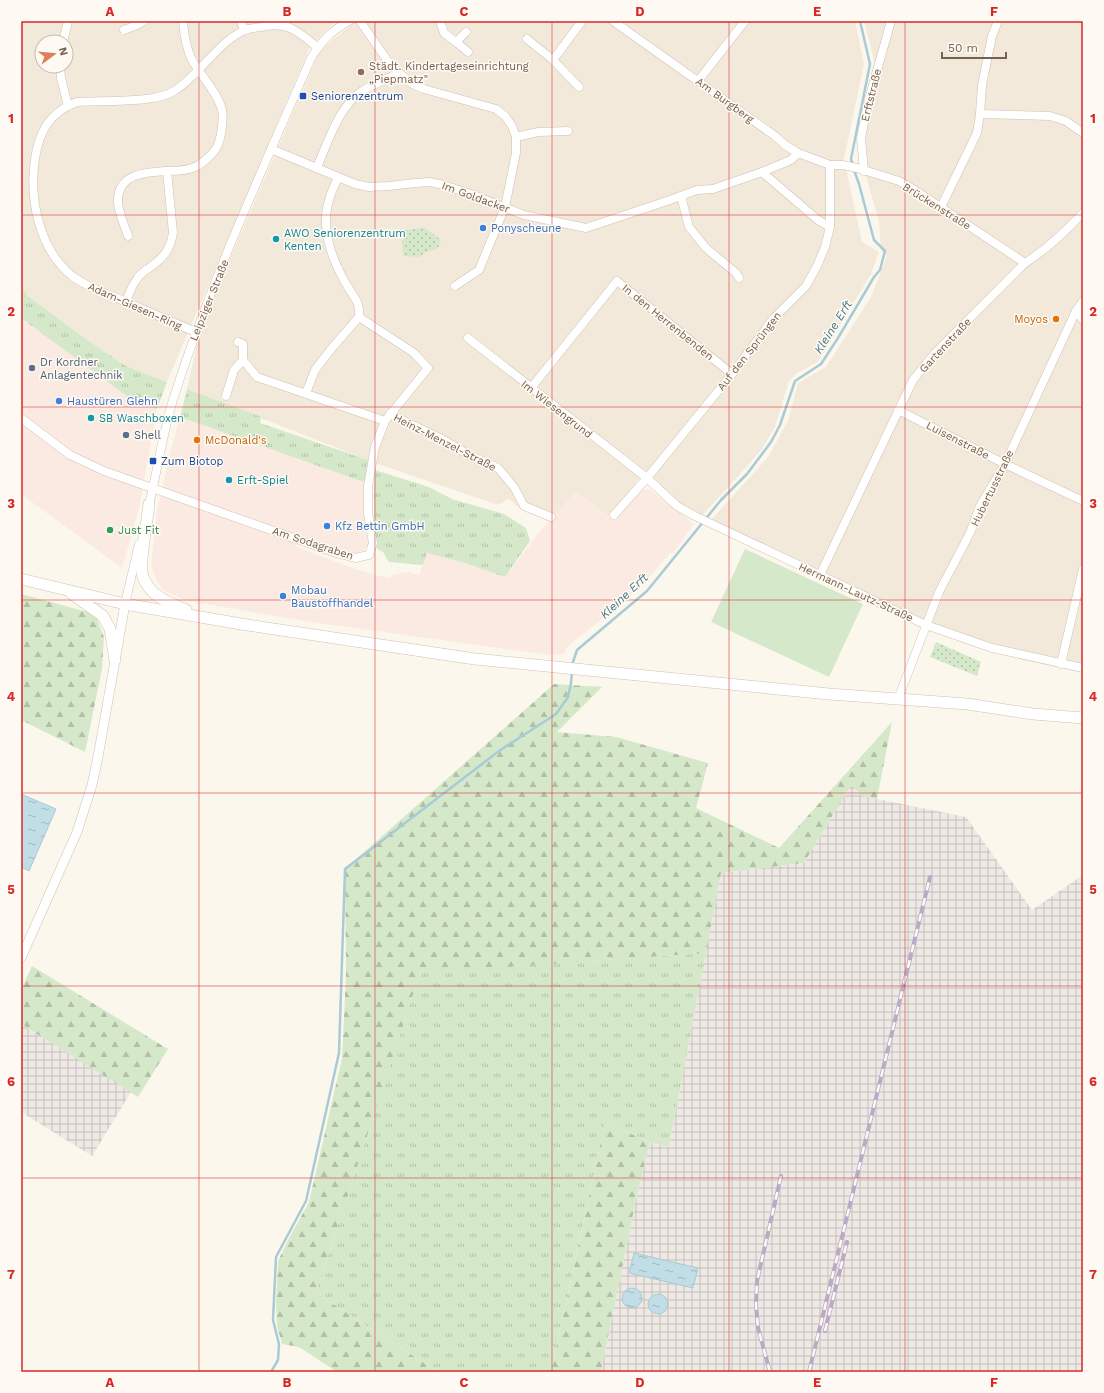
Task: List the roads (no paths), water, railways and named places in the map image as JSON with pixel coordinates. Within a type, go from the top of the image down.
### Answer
[{"type":"main road","points":[[149,504],[143,553],[142,573],[144,579],[154,592],[162,599],[199,616]]},
{"type":"main road","points":[[21,579],[125,604],[241,624],[475,659],[821,693],[967,704],[1033,714],[1083,718]]},
{"type":"main road","points":[[66,590],[103,616],[110,629],[115,660]]},
{"type":"street","points":[[65,34],[68,21]]},
{"type":"street","points":[[124,30],[144,21]]},
{"type":"street","points":[[128,236],[118,203],[121,187],[133,176],[154,172],[184,170],[196,167],[206,160],[216,148],[221,126],[222,110],[216,97],[191,58],[185,38],[183,21]]},
{"type":"street","points":[[241,21],[244,30]]},
{"type":"street","name":"Leipziger Straße","points":[[125,604],[173,402],[196,332],[271,149],[311,58],[324,39],[349,21]]},
{"type":"street","points":[[360,21],[365,26],[387,60],[399,73],[413,84],[424,89],[496,109],[505,116],[512,126],[516,137],[516,153],[505,207],[479,270],[454,286]]},
{"type":"street","points":[[440,21],[444,33],[468,52]]},
{"type":"street","points":[[552,60],[582,21]]},
{"type":"street","name":"Am Burgberg","points":[[613,21],[775,136],[785,145],[830,165],[843,165]]},
{"type":"street","points":[[698,81],[745,21]]},
{"type":"street","name":"Erftstraße","points":[[861,169],[861,138],[869,100],[891,21]]},
{"type":"street","points":[[941,207],[977,133],[984,78],[992,36],[998,21]]},
{"type":"street","name":"Adam-Giesen-Ring","points":[[196,332],[99,291],[72,276],[48,247],[42,233],[34,198],[33,179],[37,149],[42,133],[55,114],[68,106],[84,102],[137,100],[157,97],[173,92],[232,37],[244,30],[281,24],[293,29],[318,48]]},
{"type":"street","points":[[456,42],[466,32]]},
{"type":"street","points":[[527,39],[552,60],[579,87]]},
{"type":"street","points":[[317,167],[335,125],[349,102],[362,91],[399,73]]},
{"type":"street","points":[[61,74],[68,106]]},
{"type":"street","points":[[980,114],[1050,116],[1066,121],[1083,133]]},
{"type":"street","points":[[516,137],[538,132],[568,131]]},
{"type":"street","name":"Im Goldacker","points":[[271,149],[355,184],[369,187],[422,183],[440,184],[524,215],[586,228],[697,190],[713,189],[762,172],[791,160],[798,152]]},
{"type":"street","name":"Auf den Sprüngen","points":[[614,515],[647,478],[732,374],[773,319],[806,286],[818,266],[830,227],[830,165]]},
{"type":"street","name":"Brückenstraße","points":[[843,165],[899,181],[1025,263]]},
{"type":"street","points":[[126,302],[136,279],[160,260],[169,249],[173,233],[167,171]]},
{"type":"street","points":[[762,172],[818,220],[830,227]]},
{"type":"street","points":[[306,393],[315,370],[332,348],[359,318],[360,309],[358,302],[335,263],[327,238],[325,226],[328,206],[338,177]]},
{"type":"street","points":[[681,196],[689,228],[706,248],[736,273],[739,278]]},
{"type":"street","name":"Gartenstraße","points":[[820,575],[913,380],[935,353],[1025,263],[1042,252],[1083,213]]},
{"type":"street","name":"In den Herrenbenden","points":[[531,388],[617,281],[732,374]]},
{"type":"street","name":"Hubertusstraße","points":[[898,699],[939,592],[970,533],[980,506],[1005,464],[1076,311],[1083,301]]},
{"type":"street","points":[[1076,311],[1083,320]]},
{"type":"street","name":"Am Sodagraben","points":[[153,488],[336,553],[355,558],[369,555],[373,544],[368,513],[368,486],[374,447],[387,417],[428,368],[414,353],[359,318]]},
{"type":"street","name":"Im Wiesengrund","points":[[468,338],[647,478]]},
{"type":"street","points":[[226,396],[234,370],[243,360],[243,344],[238,342]]},
{"type":"street","name":"Heinz-Menzel-Straße","points":[[243,360],[257,378],[387,417],[440,438],[471,456],[498,468],[514,487],[524,506],[552,517]]},
{"type":"street","name":"Luisenstraße","points":[[898,410],[1005,464],[1083,501]]},
{"type":"street","points":[[21,418],[70,455],[104,471],[153,488]]},
{"type":"street","name":"Hermann-Lautz-Straße","points":[[647,478],[677,506],[710,524],[926,625],[992,648],[1083,668]]},
{"type":"street","points":[[1061,664],[1083,569]]},
{"type":"street","points":[[21,958],[77,832],[92,785],[125,604]]},
{"type":"water","points":[[21,794],[56,809],[29,871],[21,867]]},
{"type":"water","points":[[634,1253],[698,1268],[693,1288],[629,1273]]},
{"type":"water","points":[[632,1288],[639,1291],[642,1298],[639,1305],[632,1308],[625,1305],[622,1298],[625,1291]]},
{"type":"water","points":[[658,1294],[665,1297],[668,1304],[665,1311],[658,1314],[651,1311],[648,1304],[651,1297]]},
{"type":"waterway","name":"Kleine Erft","points":[[853,165],[851,159],[870,64],[860,21]]},
{"type":"waterway","name":"Kleine Erft","points":[[572,665],[577,650],[647,591],[721,500],[747,474],[771,442],[780,425],[795,381],[821,364],[874,277],[880,270],[885,251],[874,240],[854,170]]},
{"type":"waterway","points":[[271,1372],[278,1360],[279,1344],[273,1320],[276,1257],[306,1201],[339,1053],[345,869],[499,751],[556,714],[568,697],[572,672]]},
{"type":"railway","points":[[809,1372],[930,877]]},
{"type":"railway","points":[[770,1372],[758,1328],[756,1305],[757,1281],[781,1176]]},
{"type":"railway","points":[[825,1331],[847,1242]]},
{"type":"place","name":"Städt. Kindertageseinrichtung „Piepmatz\"","points":[[361,72]]},
{"type":"place","name":"Seniorenzentrum","points":[[303,96]]},
{"type":"place","name":"Ponyscheune","points":[[483,228]]},
{"type":"place","name":"AWO Seniorenzentrum Kenten","points":[[276,239]]},
{"type":"place","name":"Moyos","points":[[1056,319]]},
{"type":"place","name":"Dr Kordner Anlagentechnik","points":[[32,368]]},
{"type":"place","name":"Haustüren Glehn","points":[[59,401]]},
{"type":"place","name":"SB Waschboxen","points":[[91,418]]},
{"type":"place","name":"Shell","points":[[126,435]]},
{"type":"place","name":"McDonald's","points":[[197,440]]},
{"type":"place","name":"Zum Biotop","points":[[153,461]]},
{"type":"place","name":"Erft-Spiel","points":[[229,480]]},
{"type":"place","name":"Kfz Bettin GmbH","points":[[327,526]]},
{"type":"place","name":"Just Fit","points":[[110,530]]},
{"type":"place","name":"Mobau Baustoffhandel","points":[[283,596]]}]
